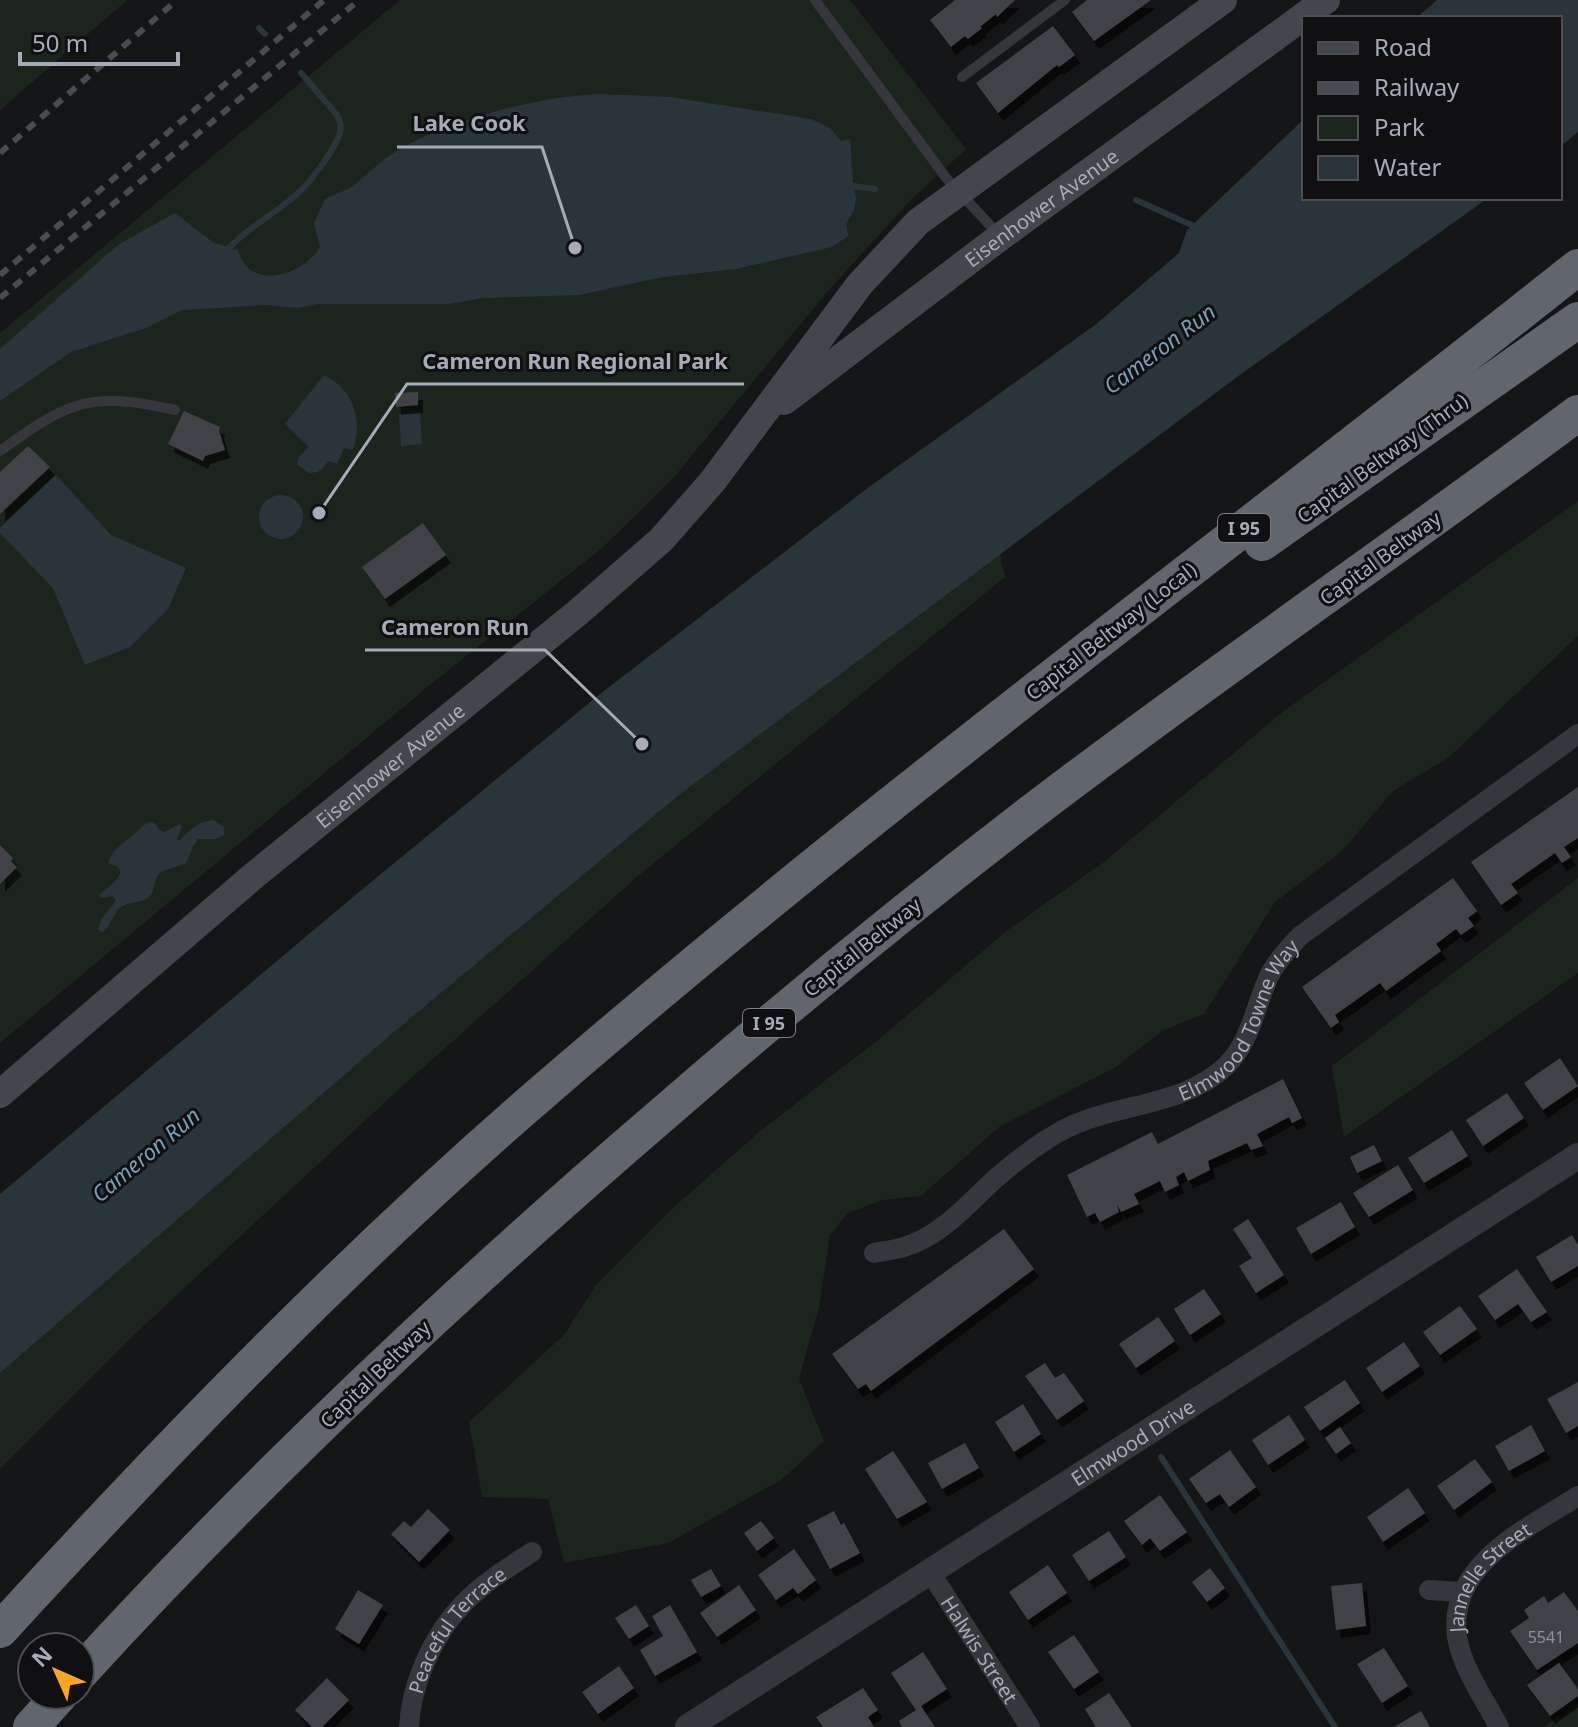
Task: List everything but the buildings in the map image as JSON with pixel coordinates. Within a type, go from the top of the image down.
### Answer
[{"type":"highway","name":"Capital Beltway (Local)","points":[[909,787],[1578,267]]},
{"type":"highway","name":"Capital Beltway (Thru)","points":[[909,787],[1578,320]]},
{"type":"highway","name":"I 95","points":[[1525,453],[1578,413]]},
{"type":"highway","name":"I 95","points":[[1525,453],[1578,420]]},
{"type":"highway","name":"Capital Beltway","points":[[96,1656],[235,1511],[391,1358],[541,1219],[764,1027],[861,946],[1044,803],[1202,685],[1525,453]]},
{"type":"highway","name":"I 95","points":[[0,1630],[207,1411],[404,1216],[572,1066],[909,787]]},
{"type":"highway","points":[[31,1727],[46,1711]]},
{"type":"main road","name":"Eisenhower Avenue","points":[[0,1094],[263,867],[625,574],[690,509],[860,284],[918,222],[1223,0]]},
{"type":"main road","name":"Eisenhower Avenue","points":[[1304,16],[1326,0]]},
{"type":"main road","name":"Eisenhower Avenue","points":[[761,418],[1000,237],[1302,17]]},
{"type":"street","name":"Elmwood Towne Way","points":[[874,1253],[905,1247],[932,1234],[960,1213],[1021,1157],[1067,1128],[1115,1110],[1199,1087],[1215,1076],[1241,1048],[1270,975],[1300,936],[1578,734]]},
{"type":"street","name":"Elmwood Drive","points":[[688,1727],[1578,1156]]},
{"type":"street","name":"Jannelle Street","points":[[1499,1727],[1466,1663],[1457,1637],[1461,1592],[1475,1571],[1496,1550],[1578,1496]]},
{"type":"street","name":"Peaceful Terrace","points":[[409,1727],[418,1683],[440,1635],[461,1605],[489,1581],[532,1552]]},
{"type":"street","name":"Halwis Street","points":[[930,1572],[1030,1727]]},
{"type":"street","points":[[1429,1590],[1461,1592]]},
{"type":"lane","points":[[815,0],[959,192],[1000,237]]},
{"type":"lane","points":[[962,77],[1065,0]]},
{"type":"lane","points":[[0,451],[60,411],[93,400],[138,402],[175,410]]},
{"type":"green space","points":[[0,0],[127,0],[0,110]]},
{"type":"green space","points":[[400,0],[850,0],[966,149],[911,200],[828,291],[674,477],[601,549],[437,679],[0,1043],[0,333]]},
{"type":"green space","points":[[1578,501],[1578,636],[1449,757],[1393,791],[1341,852],[1275,902],[1204,1014],[1162,1031],[1116,1067],[999,1127],[921,1196],[882,1200],[848,1213],[830,1235],[819,1307],[799,1379],[824,1441],[781,1480],[668,1543],[564,1563],[548,1499],[482,1497],[469,1422],[564,1335],[596,1285],[672,1209],[759,1132],[883,1036],[1005,932],[1104,862],[1285,710]]},
{"type":"green space","points":[[1000,554],[1005,577],[638,876],[397,1091],[137,1332],[0,1469],[0,1373],[394,1032],[679,795]]},
{"type":"green space","points":[[1578,878],[1578,973],[1344,1137],[1332,1066]]},
{"type":"green space","points":[[1578,1704],[1578,1727],[1543,1727]]},
{"type":"water","points":[[1437,0],[1578,0],[1578,132],[1562,145],[1562,16],[1418,16]]},
{"type":"water","points":[[600,94],[670,97],[811,119],[830,128],[841,141],[850,139],[856,198],[854,210],[846,224],[848,236],[832,247],[736,269],[663,277],[579,295],[482,298],[448,304],[317,304],[299,308],[267,305],[182,310],[146,328],[71,352],[0,401],[0,349],[118,245],[175,213],[214,243],[238,250],[244,263],[253,271],[264,275],[289,272],[301,266],[320,248],[314,223],[325,199],[353,186],[392,154],[437,131],[492,112],[549,100]]},
{"type":"water","name":"Cameron Run","points":[[1302,121],[1302,200],[1485,200],[1237,377],[679,795],[394,1032],[0,1373],[0,1194],[600,694],[869,487],[1095,325],[1179,253],[1187,230]]},
{"type":"water","points":[[324,375],[343,389],[354,407],[356,439],[353,450],[344,448],[337,464],[329,461],[318,472],[309,473],[297,465],[298,458],[309,447],[285,424]]},
{"type":"water","points":[[420,412],[422,444],[401,446],[399,414]]},
{"type":"water","points":[[56,475],[111,535],[186,568],[168,609],[130,647],[85,665],[53,588],[0,533],[0,528]]},
{"type":"water","points":[[281,495],[296,502],[303,517],[296,532],[281,539],[266,532],[259,517],[266,502]]},
{"type":"water","points":[[213,820],[224,827],[224,835],[216,839],[198,839],[186,863],[159,874],[149,897],[121,907],[102,933],[98,929],[102,918],[116,901],[113,896],[101,898],[100,894],[115,882],[121,872],[118,867],[108,863],[114,851],[147,823],[152,822],[165,832],[180,824],[177,839],[180,841],[194,827]]},
{"type":"waterway","points":[[259,28],[265,34]]},
{"type":"waterway","points":[[224,254],[302,189],[322,165],[340,133],[337,115],[301,73]]},
{"type":"waterway","points":[[846,185],[875,189]]},
{"type":"waterway","points":[[1136,200],[1198,228]]},
{"type":"waterway","points":[[1161,1457],[1335,1727]]},
{"type":"railway","points":[[0,153],[177,0]]},
{"type":"railway","points":[[0,275],[324,0]]},
{"type":"railway","points":[[0,298],[359,0]]},
{"type":"place","name":"Lake Cook","points":[[575,248]]},
{"type":"place","name":"Cameron Run Regional Park","points":[[319,513]]},
{"type":"place","name":"Cameron Run","points":[[642,744]]}]
